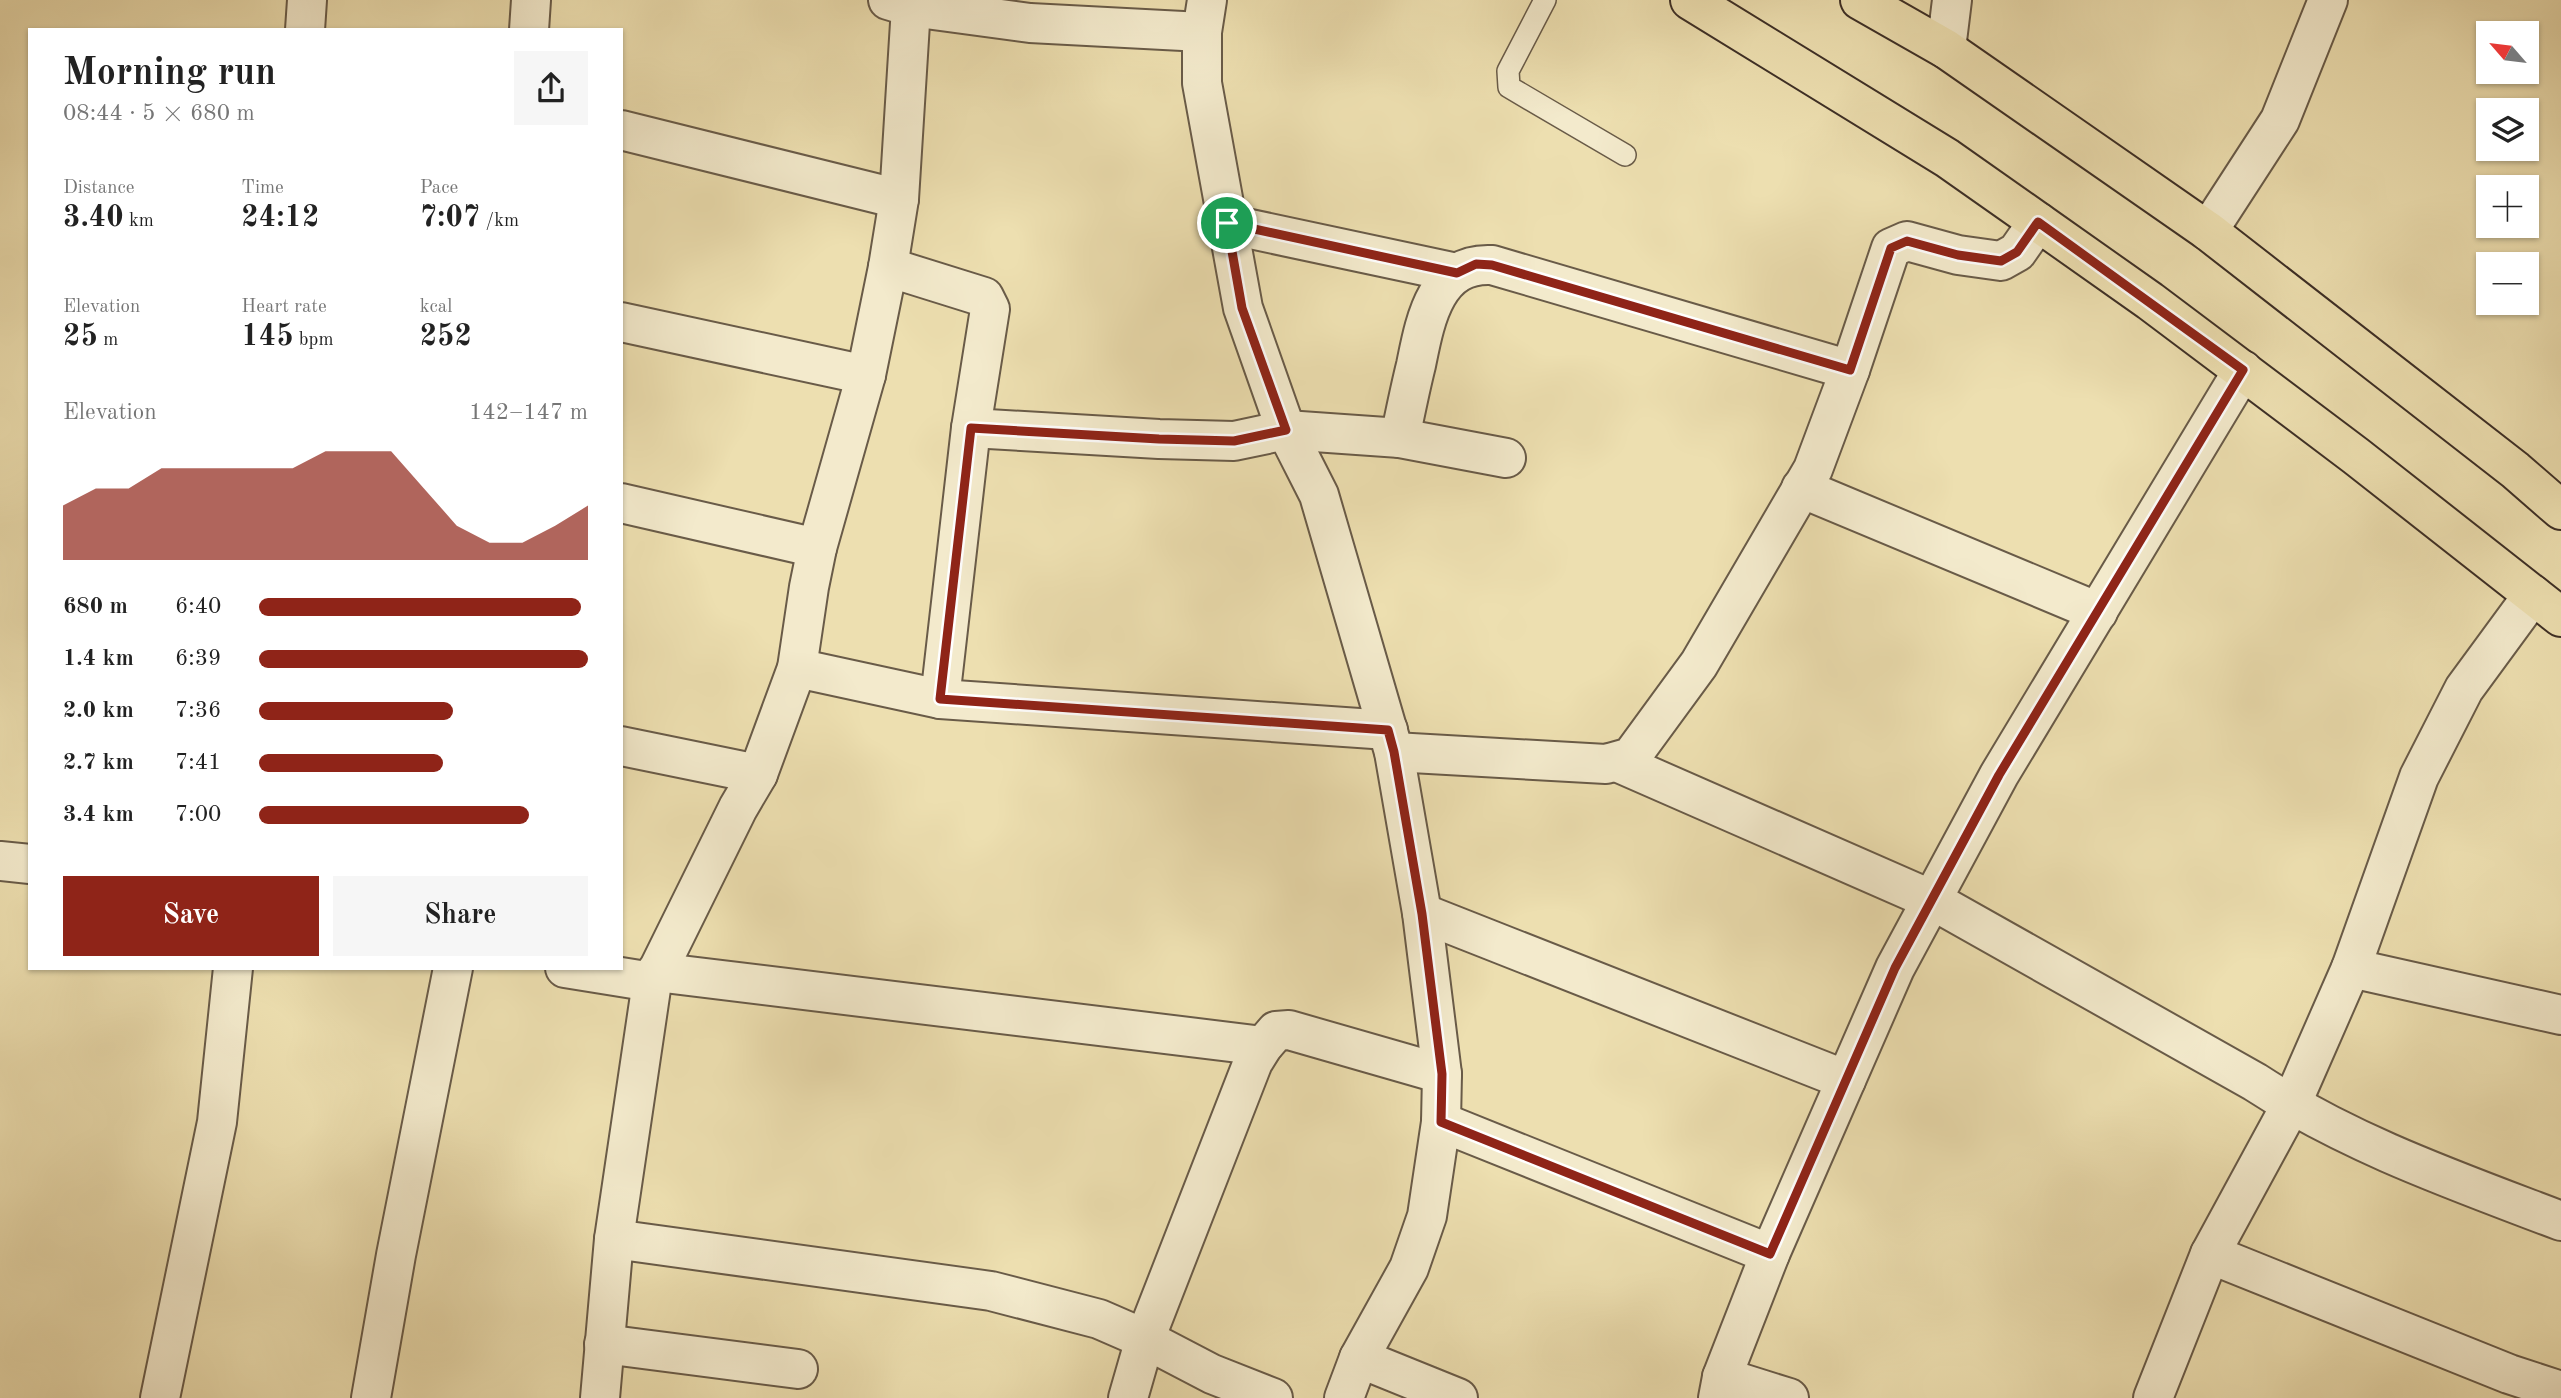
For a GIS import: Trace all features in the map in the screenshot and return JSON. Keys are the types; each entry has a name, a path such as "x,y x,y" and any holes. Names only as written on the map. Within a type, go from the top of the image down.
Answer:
{"main road":[{"path":"1690,0 1947,158 2038,222 2243,370 2547,606"},
{"path":"1860,0 1946,49 2208,231 2515,470 2561,510"}],"street":[{"path":"305,28 307,0"},
{"path":"529,28 531,0"},
{"path":"1946,49 1952,0"},
{"path":"2208,231 2280,120 2328,0"},
{"path":"600,1398 614,1239 654,977 738,808 758,774 797,668 817,548 866,375 899,199 900,3 1030,23 1205,16 1202,83 1242,308 1286,430 1319,495 1391,741 1422,914 1442,1074 1441,1122 1427,1216 1409,1268 1359,1358 1344,1398"},
{"path":"623,130 899,199"},
{"path":"797,668 940,699 1606,764 1631,757 1699,664 1813,469 1891,248 1907,241 1958,255 2001,261 2017,252 2038,222"},
{"path":"1227,223 1457,273"},
{"path":"1400,438 1426,315 1443,286 1457,273 1476,264 1492,265 1850,370"},
{"path":"888,267 984,297 990,309 971,428 940,699"},
{"path":"623,322 866,375"},
{"path":"1789,1398 1720,1387 1770,1254 1895,968 1999,775 2243,370"},
{"path":"971,428 1234,441 1286,430 1400,438 1506,458"},
{"path":"1801,488 2098,612"},
{"path":"623,502 817,548"},
{"path":"2153,1398 2210,1255 2291,1105 2351,968 2419,777 2464,689 2547,606"},
{"path":"623,746 758,774"},
{"path":"1617,762 1932,900 2255,1082 2291,1105 2393,1156 2561,1221"},
{"path":"0,861 28,864"},
{"path":"1422,914 1846,1080"},
{"path":"2351,968 2561,1015"},
{"path":"160,1398 217,1122 233,970"},
{"path":"372,1398 396,1255 453,970"},
{"path":"585,970 1263,1046"},
{"path":"1128,1398 1145,1339 1248,1075 1263,1046 1276,1031 1289,1030 1442,1074"},
{"path":"1441,1122 1770,1254"},
{"path":"614,1239 991,1291 1099,1319 1145,1339 1212,1374 1273,1398"},
{"path":"2210,1255 2509,1374 2561,1391"},
{"path":"604,1344 798,1370"},
{"path":"1359,1358 1458,1398"}],"lane":[{"path":"1545,0 1508,71 1510,88 1625,155"}],"route":[{"path":"2038,222 2243,370 1999,775 1895,968 1770,1254 1441,1122 1442,1074 1422,914 1388,730 940,699 971,428 1234,441 1286,430 1242,308 1227,223 1457,273 1476,264 1492,265 1850,370 1891,248 1907,241 1958,255 2001,261 2017,252 2038,222"}]}
